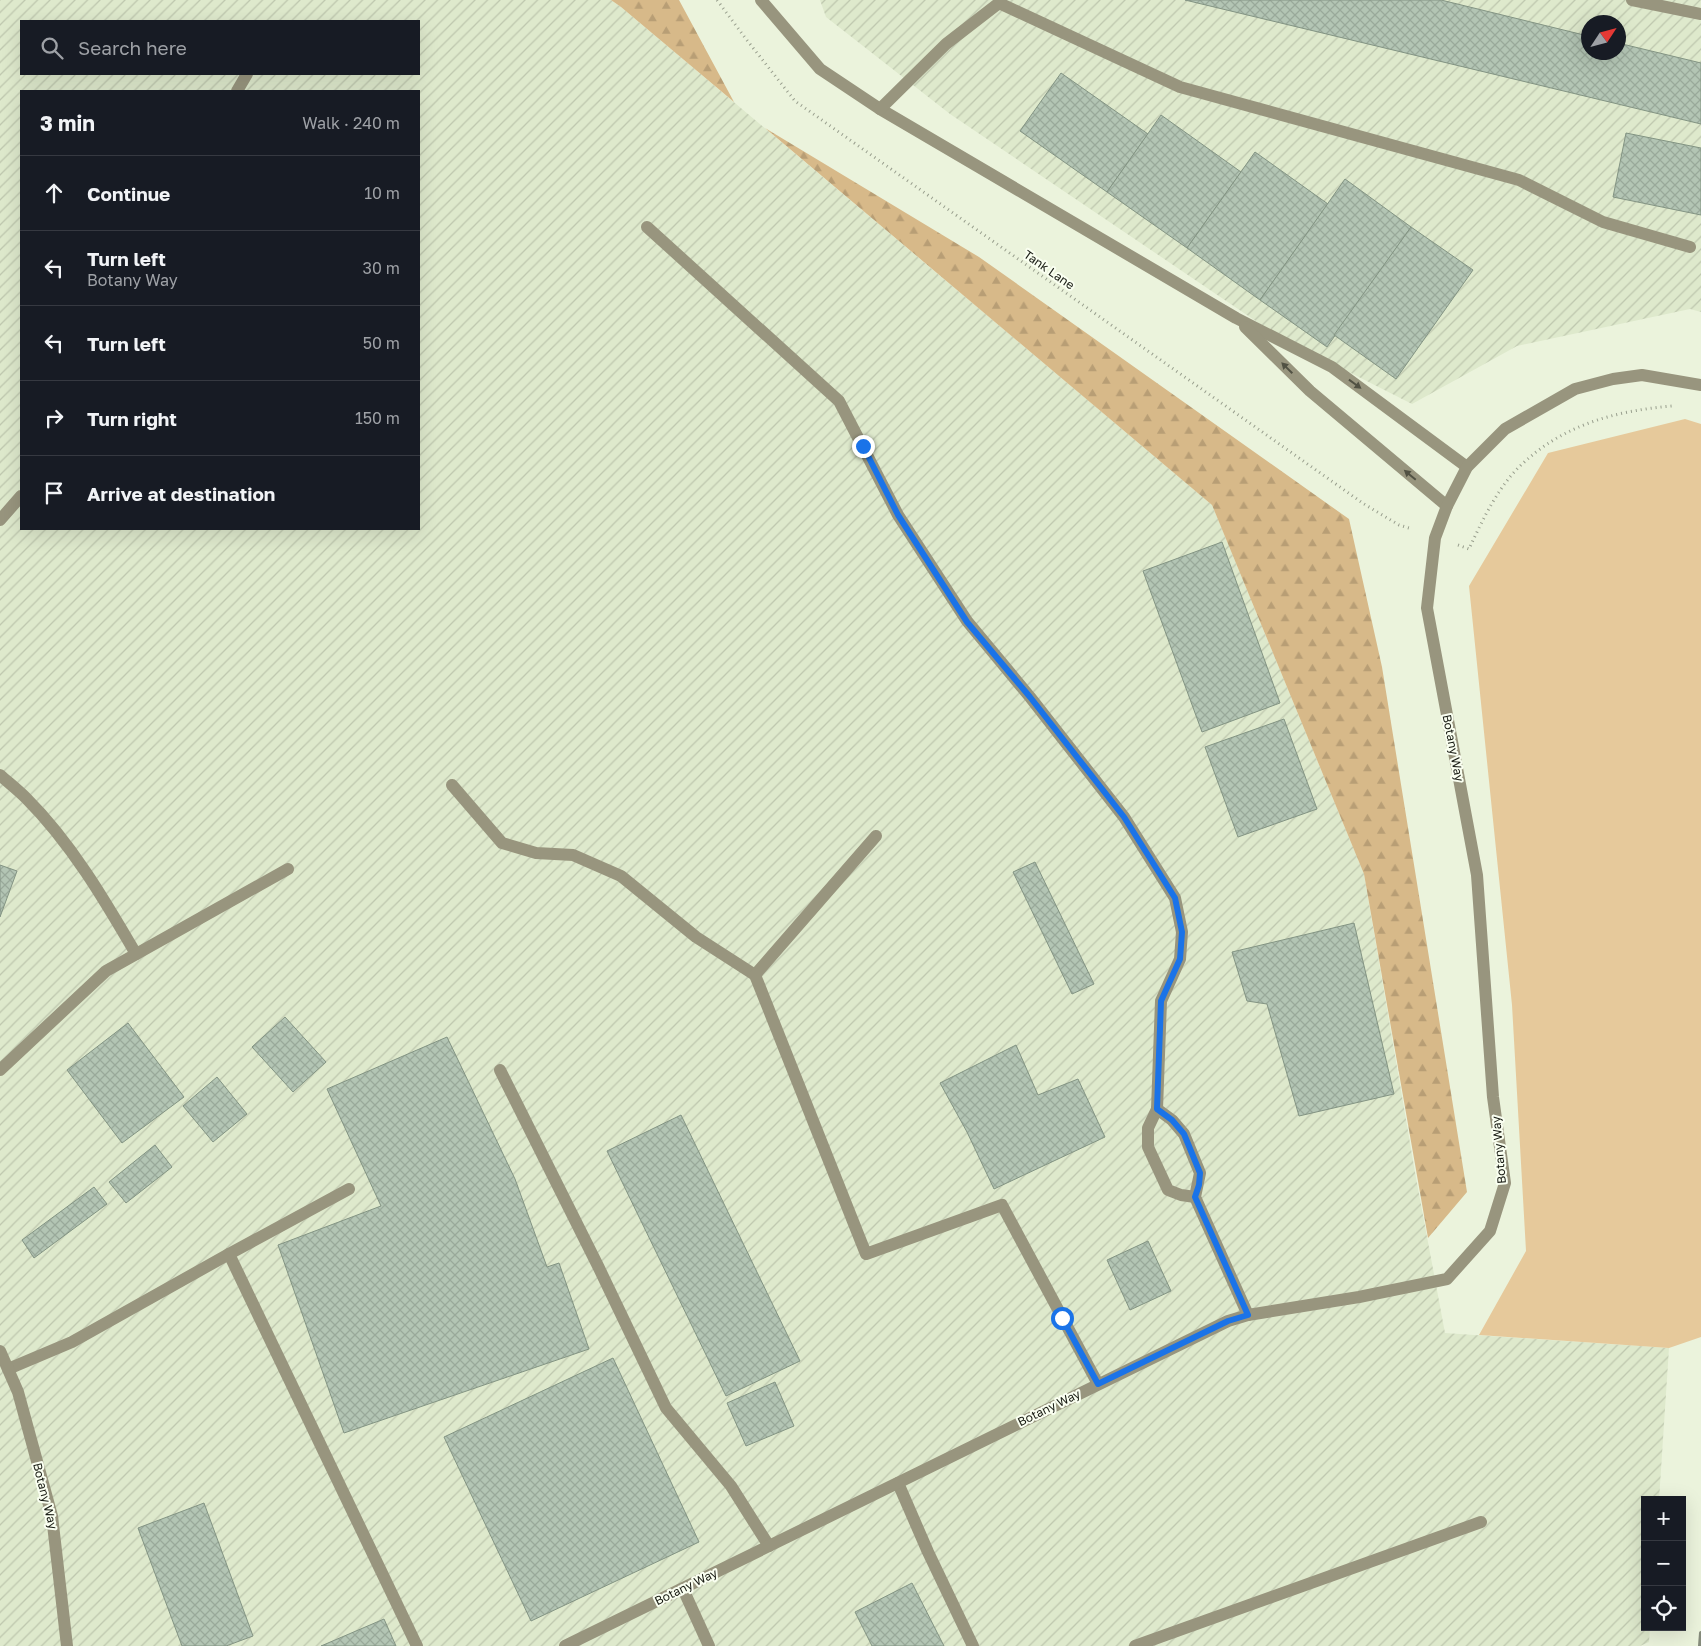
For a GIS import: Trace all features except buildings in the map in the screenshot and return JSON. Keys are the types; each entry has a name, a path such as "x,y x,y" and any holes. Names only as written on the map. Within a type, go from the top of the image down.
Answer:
{"street":[{"path":"761,0 820,69 880,109 1236,318 1332,367 1467,467"},
{"path":"1632,0 1701,14"},
{"path":"880,109 946,44 997,2 1180,87 1518,180 1603,222 1690,247"},
{"path":"238,90 246,75"},
{"path":"646,227 839,401 898,515 967,622 1030,697 1124,817 1175,898 1182,941 1180,959 1161,1001 1157,1109 1148,1128 1148,1147 1168,1190 1181,1195 1195,1197"},
{"path":"1236,318 1310,391 1447,506"},
{"name":"Botany Way","path":"565,1646 1228,1321 1248,1315 1359,1297 1447,1279 1490,1232 1505,1183 1494,1097 1477,875 1427,608 1436,538 1447,506 1467,467 1505,429 1575,389 1613,379 1642,375 1701,385"},
{"path":"0,520 20,497"},
{"path":"0,775 26,798 62,839 99,890 136,954"},
{"path":"452,785 502,843 536,853 573,855 621,876 696,937 754,975 866,1254 1002,1205 1098,1384"},
{"path":"754,975 876,836"},
{"path":"0,1070 106,971 288,870"},
{"path":"500,1070 598,1266 666,1408 731,1486 769,1546"},
{"path":"1157,1109 1172,1120 1184,1134 1200,1173 1195,1197 1248,1315"},
{"path":"8,1369 72,1342 349,1189"},
{"path":"229,1254 416,1646"},
{"name":"Botany Way","path":"0,1351 18,1392 52,1516 67,1646"},
{"path":"898,1482 928,1552 973,1646"},
{"path":"1135,1646 1481,1522"},
{"path":"683,1589 709,1646"}],"path":[{"name":"Tank Lane","path":"717,0 795,101 1364,504 1399,525"},
{"path":"1469,549 1502,488 1519,468 1549,442 1582,424 1612,416 1671,406 1681,407"}],"shaded area":[{"path":"0,0 611,0 1212,505 1364,874 1416,1178 1445,1333 1669,1348 1659,1496 1641,1496 1641,1631 1650,1631 1649,1642 1640,1646 0,1646"},
{"path":"820,0 1701,0 1701,312 1690,309 1517,346 1412,404 1278,336 950,114 826,17"},
{"path":"1685,419 1701,424 1701,1337 1669,1348 1479,1335 1526,1251 1512,1005 1469,586 1548,453"}],"green space":[{"path":"611,0 679,0 734,102 621,7"},
{"path":"765,128 979,257 1349,519 1382,667 1467,1192 1428,1238 1364,874 1212,505"}],"railway":[{"path":"1700,1646 1701,1633"}],"route":[{"path":"863,446 898,515 967,622 1030,697 1124,817 1175,898 1182,932 1180,959 1161,1001 1157,1109 1172,1120 1184,1134 1200,1173 1195,1197 1248,1315 1228,1321 1098,1384 1062,1318"}]}
